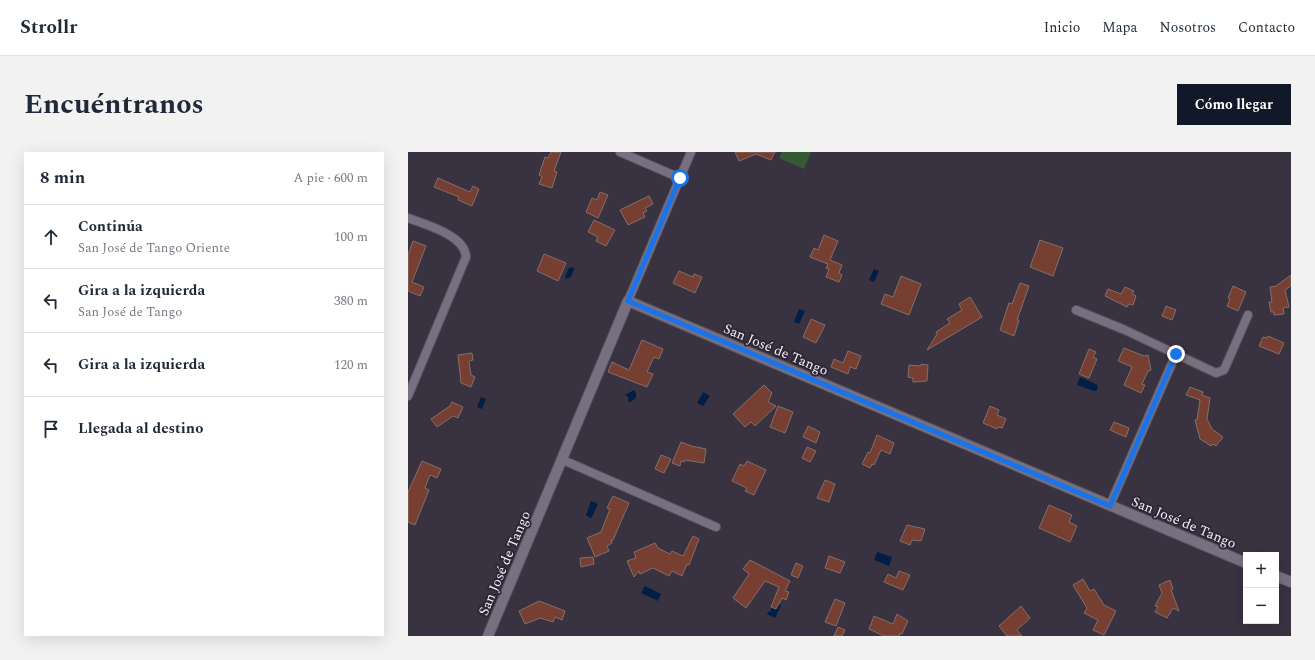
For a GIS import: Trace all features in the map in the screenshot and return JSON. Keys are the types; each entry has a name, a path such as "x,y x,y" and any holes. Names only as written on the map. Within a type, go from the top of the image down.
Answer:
{"street":[{"path":"620,152 680,178"},
{"path":"628,301 691,152"},
{"path":"408,218 459,240 465,249 466,257 408,396"},
{"name":"San José de Tango","path":"488,636 563,460 628,301 1243,562"},
{"path":"1076,310 1216,373 1222,372 1248,316"},
{"path":"1110,506 1176,354"},
{"path":"563,460 716,528"},
{"path":"1279,577 1291,582"}],"green space":[{"path":"782,152 811,152 804,169 779,158"}],"water":[{"path":"573,267 574,269 571,277 566,279 565,276 569,268"},
{"path":"874,269 879,271 874,282 869,280"},
{"path":"799,309 805,311 799,324 794,322"},
{"path":"1080,377 1096,384 1098,387 1097,390 1094,391 1077,385"},
{"path":"634,390 636,393 636,398 629,403 628,397 625,395"},
{"path":"703,392 710,396 703,406 697,403"},
{"path":"481,397 486,399 482,409 477,407"},
{"path":"591,501 598,504 592,517 590,518 586,515"},
{"path":"877,552 892,557 889,566 874,560"},
{"path":"645,586 661,594 658,601 641,593"},
{"path":"774,602 781,605 775,618 767,614 770,612"}],"building":[{"path":"551,152 561,152 554,171 557,172 552,188 539,184 542,177 539,175 545,157 548,158"},
{"path":"735,152 775,152 771,160 756,154 739,161"},
{"path":"438,178 470,192 473,186 479,189 472,206 458,200 459,197 434,187"},
{"path":"600,192 608,195 598,218 586,212 592,198 597,200"},
{"path":"649,196 653,204 645,208 647,211 643,213 645,217 628,225 620,210"},
{"path":"594,220 615,230 606,246 596,241 598,237 588,232"},
{"path":"824,235 838,241 830,260 842,265 839,273 842,275 839,282 826,277 829,269 826,268 828,264 810,257 814,248 818,250"},
{"path":"1040,240 1063,248 1053,276 1030,267"},
{"path":"413,241 426,246 412,282 424,287 420,296 408,291 408,255"},
{"path":"544,254 566,263 558,281 537,271"},
{"path":"679,271 693,277 694,274 702,277 695,293 673,283"},
{"path":"1291,275 1291,286 1285,290 1289,307 1283,308 1284,314 1274,315 1274,312 1271,312 1269,302 1272,302 1270,287 1276,286"},
{"path":"901,276 921,284 909,315 881,304 885,294 893,297"},
{"path":"1020,283 1029,286 1017,320 1019,320 1014,336 1000,330 1009,303 1012,304"},
{"path":"1233,286 1246,292 1238,311 1227,306 1230,299 1228,298"},
{"path":"1125,287 1134,291 1132,294 1136,296 1133,305 1129,304 1127,307 1105,296 1108,289 1121,294"},
{"path":"970,297 982,317 927,350 937,334 936,332 950,323 947,319 962,310 959,304"},
{"path":"1166,306 1176,310 1172,320 1162,316"},
{"path":"811,319 825,325 816,343 803,337"},
{"path":"1268,336 1284,343 1279,354 1259,346 1263,337 1267,338"},
{"path":"642,340 663,349 659,359 654,357 647,372 653,374 647,387 608,372 612,362 629,370"},
{"path":"1124,348 1144,356 1148,355 1151,370 1148,371 1142,384 1145,385 1141,393 1124,385 1132,367 1118,361"},
{"path":"1089,349 1096,352 1093,357 1097,359 1089,378 1079,374"},
{"path":"848,351 861,356 856,369 850,367 848,374 831,367 834,359 843,363"},
{"path":"472,353 473,360 469,361 471,375 475,377 471,387 461,383 458,355"},
{"path":"921,364 928,365 927,381 913,382 913,378 908,377 909,365 921,366"},
{"path":"764,385 772,393 768,402 776,406 755,426 751,422 745,427 733,414"},
{"path":"1190,387 1203,392 1202,395 1210,398 1207,419 1212,429 1223,437 1216,446 1213,444 1211,446 1200,439 1195,420 1197,420 1200,400 1186,395"},
{"path":"452,402 463,407 458,418 453,416 437,427 431,419 450,406"},
{"path":"778,406 793,412 785,433 770,427"},
{"path":"990,406 999,410 997,415 1006,419 1002,428 998,427 997,429 983,423"},
{"path":"1114,422 1129,428 1126,437 1110,430"},
{"path":"808,426 820,432 816,443 803,437"},
{"path":"877,435 894,443 890,454 881,450 874,465 872,464 870,468 862,464 868,452 870,453"},
{"path":"681,442 706,449 704,463 685,460 684,462 681,461 680,466 672,463"},
{"path":"807,447 816,451 810,462 802,458"},
{"path":"661,455 671,459 664,473 655,469"},
{"path":"422,461 441,469 437,478 430,475 425,488 429,490 415,525 408,522 408,492"},
{"path":"747,461 766,470 754,495 745,491 747,488 732,481 740,464 744,466"},
{"path":"825,480 835,484 829,502 817,498"},
{"path":"613,496 629,503 613,540 611,540 612,543 607,546 609,551 595,557 587,538 601,532 610,509 607,508"},
{"path":"1049,505 1072,515 1069,522 1077,526 1070,542 1039,528"},
{"path":"907,525 925,529 921,541 912,540 910,545 900,541"},
{"path":"693,536 699,539 689,565 687,564 682,576 672,571 669,576 653,568 640,574 639,571 634,577 627,561 636,558 634,552 655,543 658,548 670,554 672,551 683,556"},
{"path":"829,556 845,562 840,573 825,568"},
{"path":"593,557 594,564 581,567 580,558"},
{"path":"750,560 790,581 785,591 789,592 786,600 782,598 776,609 771,607 779,587 765,581 746,608 733,598 749,574 743,569"},
{"path":"796,563 803,566 798,578 791,575"},
{"path":"899,571 910,575 903,590 884,582 888,574 896,578"},
{"path":"1083,579 1090,591 1094,589 1104,605 1116,611 1104,635 1093,630 1098,620 1084,613 1087,608 1073,585"},
{"path":"1170,580 1173,589 1171,590 1179,611 1173,608 1167,618 1155,612 1158,607 1155,606 1162,593 1159,585"},
{"path":"835,599 845,603 836,626 825,622"},
{"path":"539,601 565,611 562,620 555,617 553,622 540,618 525,624 519,611"},
{"path":"1021,606 1030,618 1017,630 1022,636 1007,636 999,626"},
{"path":"897,614 908,621 902,634 900,633 899,636 884,636 869,629 874,616 893,624"},
{"path":"838,627 845,630 842,636 834,636"}],"route":[{"path":"680,178 628,301 1110,506 1176,354"}]}
